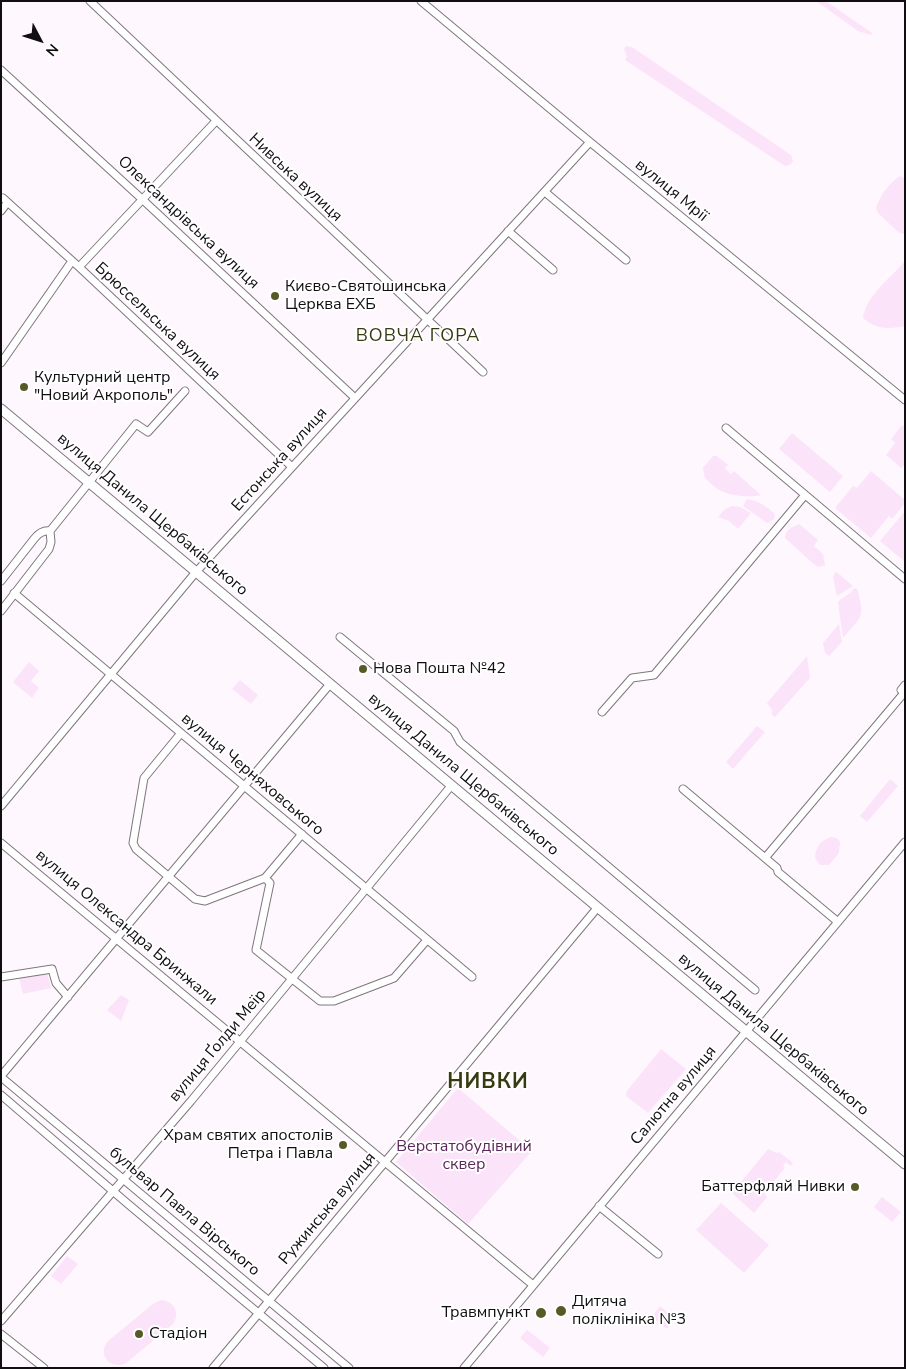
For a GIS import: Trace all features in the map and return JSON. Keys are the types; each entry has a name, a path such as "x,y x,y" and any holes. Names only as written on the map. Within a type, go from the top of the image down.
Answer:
{"main road":[{"name":"вулиця Данила Щербаківського","path":"1,409 905,1164"}],"street":[{"name":"Нивська вулиця","path":"90,1 482,372"},
{"name":"вулиця Мрії","path":"421,1 905,400"},
{"name":"Олександрівська вулиця","path":"1,70 355,398"},
{"path":"79,267 216,122"},
{"name":"Естонська вулиця","path":"1,806 196,572 590,142"},
{"path":"545,192 626,260"},
{"name":"Брюссельська вулиця","path":"1,211 5,200 292,467"},
{"path":"508,232 553,270"},
{"path":"1,363 72,261"},
{"path":"1,581 34,539 39,534 50,531 136,424 148,432 185,391"},
{"path":"726,428 905,579"},
{"path":"602,712 632,678 654,675 805,495"},
{"path":"1,611 49,549 51,542 50,531"},
{"name":"вулиця Черняховського","path":"14,593 472,976"},
{"path":"340,637 454,731 460,742 756,990"},
{"path":"1,1076 330,684"},
{"path":"765,858 904,691"},
{"path":"181,733 144,778 133,843 136,849 196,898 205,901 265,878 302,834"},
{"name":"вулиця Ґолди Меїр","path":"1,1321 114,1191 452,786"},
{"path":"683,789 838,922"},
{"name":"Салютна вулиця","path":"464,1368 905,842"},
{"name":"вулиця Олександра Бринжали","path":"1,843 533,1285"},
{"path":"265,878 270,883 256,950 320,1001 334,1001 394,978 427,940"},
{"name":"Ружинська вулиця","path":"213,1368 598,907"},
{"path":"1,977 52,969 56,983 68,997"},
{"name":"бульвар Павла Вірського","path":"1,1076 350,1368"},
{"name":"бульвар Павла Вірського","path":"1,1095 324,1368"},
{"path":"599,1206 658,1254"},
{"path":"1,1334 44,1368"}],"green space":[{"path":"816,1 826,1 872,33 871,35 858,31"},
{"path":"626,46 632,47 791,155 793,161 790,165 785,166 625,60 627,57 624,49"},
{"path":"900,176 905,178 904,234 899,233 878,213 876,208 885,190"},
{"path":"905,261 905,326 888,328 873,325 863,318 865,309 874,294"},
{"path":"902,425 905,428 905,464 901,468 886,455 895,443 891,439"},
{"path":"792,433 843,476 830,492 779,449"},
{"path":"713,456 717,456 728,465 725,468 731,474 734,471 761,495 735,495 725,493 715,487 705,478 703,468"},
{"path":"871,471 905,500 905,503 892,519 889,516 871,538 835,508 853,486 857,488"},
{"path":"747,499 769,509 775,514 774,519 767,523 743,506"},
{"path":"732,506 740,507 751,513 738,529 729,521 718,517 725,509"},
{"path":"905,511 905,562 880,541"},
{"path":"799,524 818,540 814,546 823,554 825,565 816,566 785,538 785,535 791,528"},
{"path":"835,572 853,586 837,596 833,577"},
{"path":"854,588 857,588 860,598 860,616 843,638 838,602 851,593"},
{"path":"839,624 842,642 829,656 825,653 823,643"},
{"path":"807,656 810,678 775,717 772,715 772,710 767,703"},
{"path":"29,662 39,671 31,681 39,688 32,698 13,682"},
{"path":"240,680 258,695 251,704 232,689"},
{"path":"757,726 765,732 733,769 726,762"},
{"path":"890,779 898,786 867,822 860,816"},
{"path":"832,837 837,838 840,842 839,853 829,865 820,865 815,858 817,847"},
{"path":"47,972 51,988 23,994 19,978"},
{"path":"121,995 129,1000 121,1021 107,1010"},
{"path":"661,1049 686,1069 648,1113 626,1096 627,1091"},
{"name":"Верстатобудівний сквер","path":"458,1088 532,1151 468,1224 396,1162"},
{"path":"768,1149 779,1152 793,1163 791,1166 786,1162 783,1166 785,1168 764,1193 767,1197 754,1213 732,1193"},
{"path":"882,1197 901,1212 892,1222 874,1207"},
{"path":"721,1203 769,1245 744,1273 696,1230"},
{"path":"67,1256 78,1264 61,1284 51,1276"},
{"name":"Стадіон","path":"161,1300 173,1305 175,1308 176,1316 173,1324 125,1364 114,1364 106,1359 104,1351 108,1341 153,1304"},
{"path":"660,1306 675,1319 667,1329 652,1317"},
{"path":"527,1330 550,1348 543,1357 520,1338"}],"place":[{"name":"Києво-Святошинська Церква ЕХБ","path":"275,296"},
{"name":"Культурний центр \"Новий Акрополь\"","path":"24,387"},
{"name":"Нова Пошта №42","path":"363,669"},
{"name":"Храм святих апостолів Петра і Павла","path":"343,1145"},
{"name":"Баттерфляй Нивки","path":"855,1187"},
{"name":"Дитяча поліклініка №3","path":"561,1311"},
{"name":"Травмпункт","path":"541,1313"},
{"name":"Стадіон","path":"139,1334"}],"district":[{"name":"ВОВЧА ГОРА","path":"418,337"},
{"name":"НИВКИ","path":"488,1083"}]}
